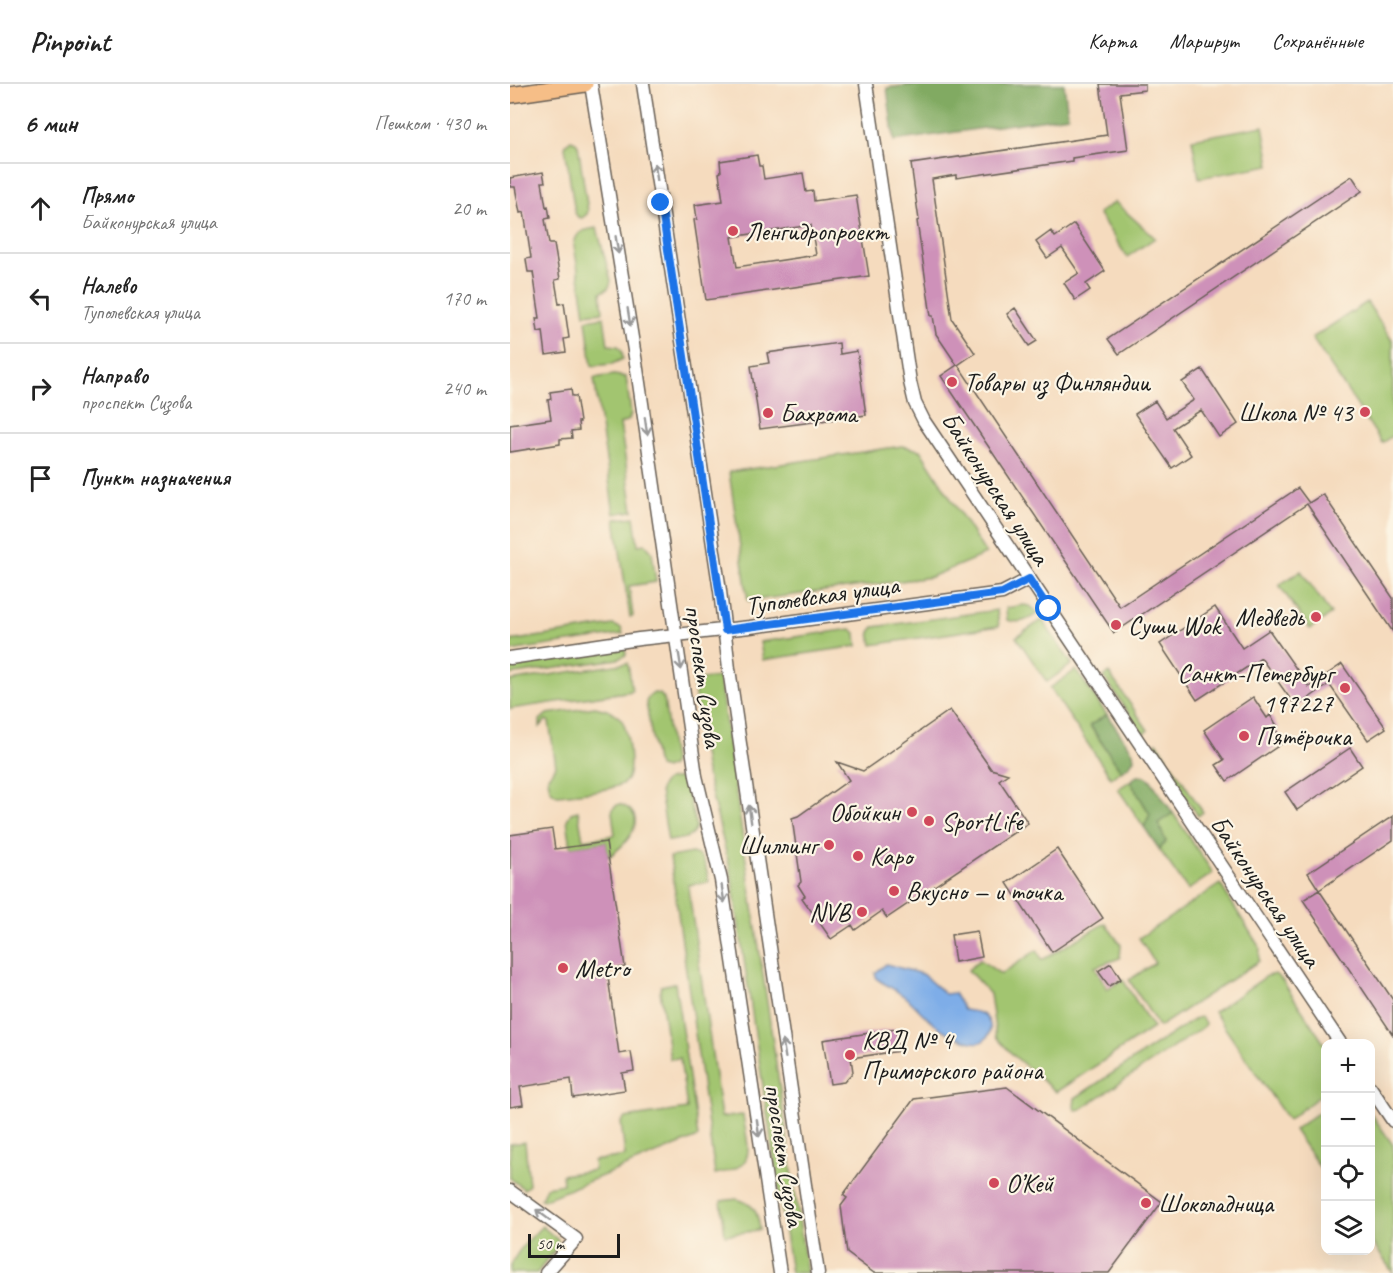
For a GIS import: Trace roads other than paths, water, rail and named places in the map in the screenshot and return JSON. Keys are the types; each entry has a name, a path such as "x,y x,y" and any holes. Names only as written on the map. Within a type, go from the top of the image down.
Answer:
{"main road":[{"path":"510,95 585,84"}],"street":[{"name":"проспект Сизова","path":"591,84 637,369 696,776 721,880 780,1273"},
{"name":"проспект Сизова","path":"643,84 818,1273"},
{"name":"Байконурская улица","path":"866,84 915,403 931,434 1338,1039"},
{"name":"Туполевская улица","path":"510,658 1002,593 1029,579"},
{"path":"1375,1093 1393,1121"},
{"path":"510,1191 576,1239 546,1273"}],"water":[{"path":"886,964 922,974 945,994 954,993 964,1010 980,1013 986,1017 990,1024 989,1035 983,1041 972,1042 950,1034 933,1023 909,1000 877,979 875,973"}],"place":[{"name":"Ленгидропроект","path":"733,231"},
{"name":"Товары из Финляндии","path":"952,382"},
{"name":"Школа № 43","path":"1365,412"},
{"name":"Бахрома","path":"768,413"},
{"name":"Медведь","path":"1316,617"},
{"name":"Суши Wok","path":"1116,625"},
{"name":"Санкт-Петербург 197227","path":"1345,688"},
{"name":"Пятёрочка","path":"1244,736"},
{"name":"Обойкин","path":"912,812"},
{"name":"SportLife","path":"929,821"},
{"name":"Шиллинг","path":"829,845"},
{"name":"Каро","path":"858,856"},
{"name":"Вкусно — и точка","path":"894,891"},
{"name":"NVB","path":"862,912"},
{"name":"Metro","path":"563,968"},
{"name":"КВД № 4 Приморского района","path":"850,1055"},
{"name":"О’Кей","path":"994,1183"},
{"name":"Шоколадница","path":"1146,1203"}]}
